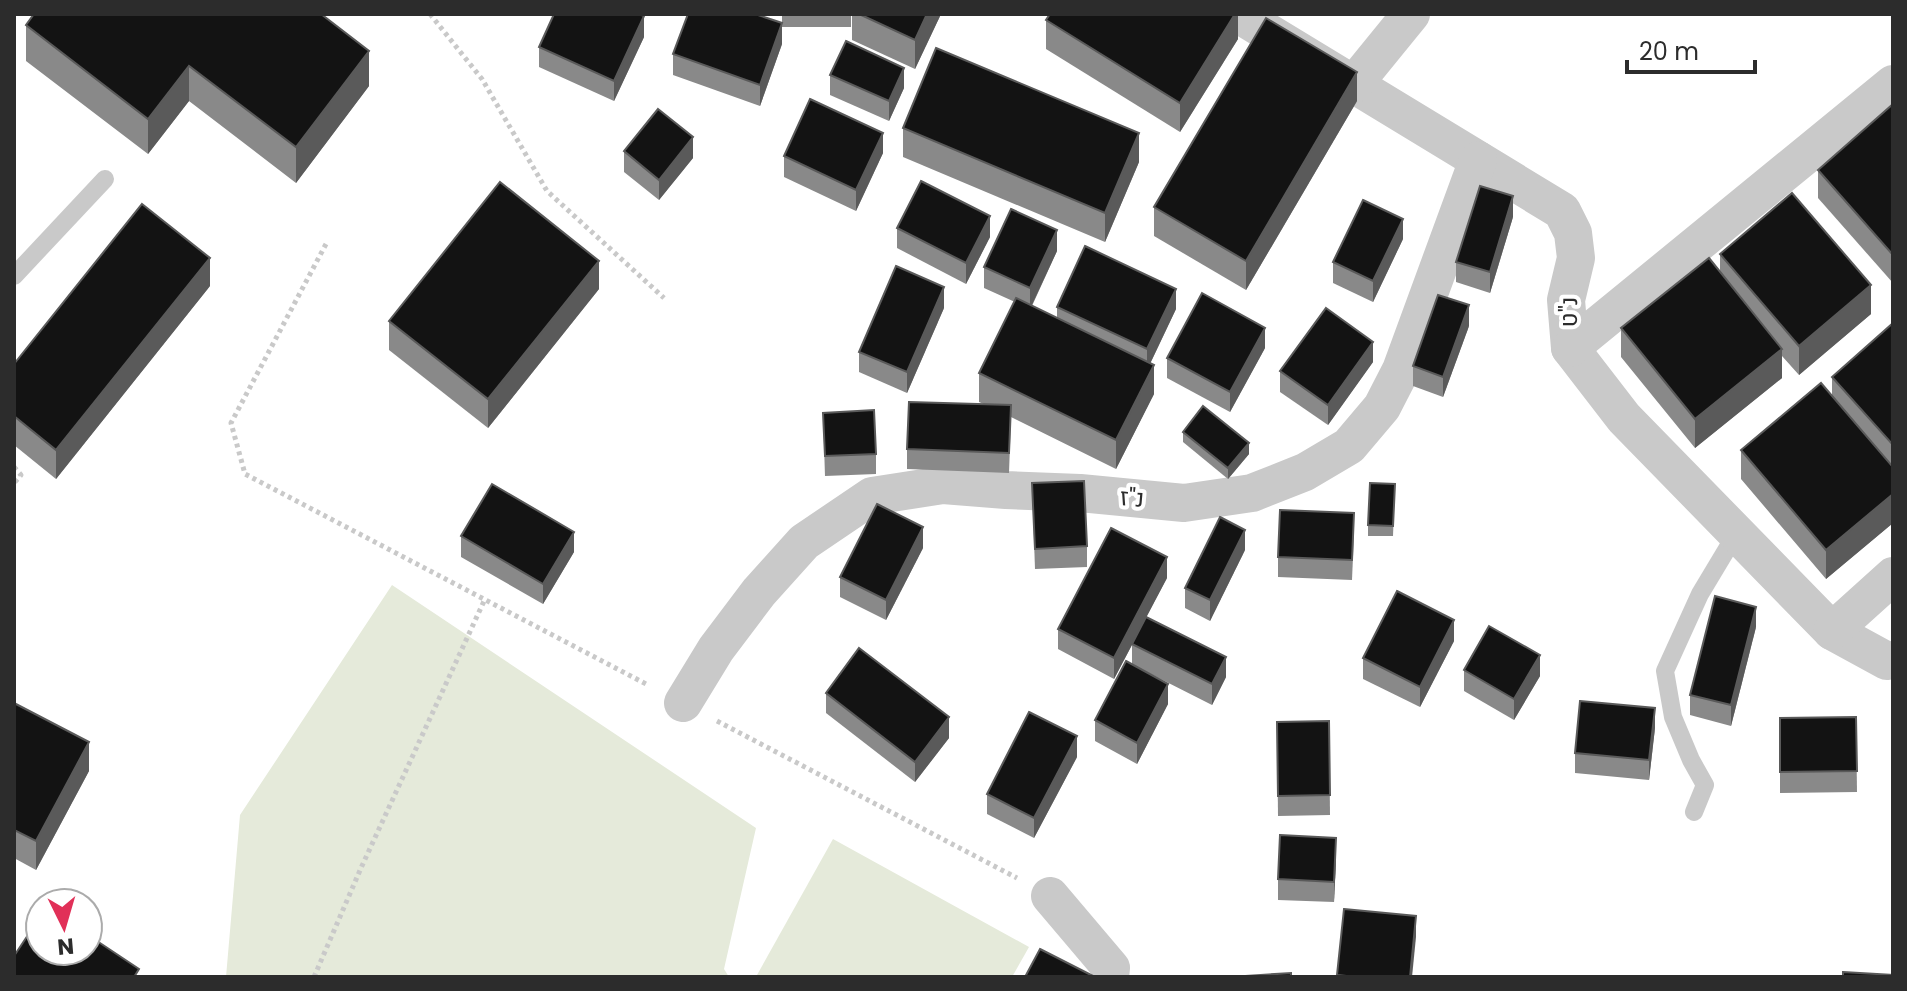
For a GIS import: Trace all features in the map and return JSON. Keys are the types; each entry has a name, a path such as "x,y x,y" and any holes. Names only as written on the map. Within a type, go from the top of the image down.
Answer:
{"street":[{"name":"נ\"ט","path":"1238,14 1562,211 1573,233 1576,258 1566,300 1570,348 1624,418 1832,631 1890,660"},
{"path":"1354,84 1411,14"},
{"path":"1570,348 1893,84"},
{"name":"נ\"ז","path":"683,703 724,638 759,592 804,542 872,496 943,485 1184,503 1252,493 1305,472 1349,446 1382,407 1401,370 1478,160"},
{"path":"1832,631 1893,576"},
{"path":"1050,896 1111,968 1110,977"}],"lane":[{"path":"14,276 105,179"},
{"path":"1694,812 1705,785 1673,717 1665,671 1700,594 1736,534"}],"path":[{"path":"430,14 482,79 547,191 664,298"},
{"path":"326,244 231,423 245,474 1050,896"},
{"path":"14,467 21,475 14,483"},
{"path":"314,977 485,599"}],"green space":[{"path":"392,585 756,828 724,969 729,977 226,977 240,815"},
{"path":"833,839 1029,947 1012,977 757,975"}],"building":[{"path":"34,14 321,14 369,51 296,147 189,66 148,119 26,25"},
{"path":"554,14 644,16 614,81 539,47"},
{"path":"688,14 755,14 782,23 760,85 673,54"},
{"path":"859,14 927,14 915,40"},
{"path":"1050,14 1235,14 1180,103 1046,20"},
{"path":"1266,18 1357,72 1246,261 1154,207"},
{"path":"846,41 904,68 889,101 830,75"},
{"path":"936,48 1139,133 1105,213 903,128"},
{"path":"810,99 883,133 856,190 784,156"},
{"path":"1893,104 1893,255 1818,170"},
{"path":"658,109 693,137 659,180 624,151"},
{"path":"921,181 990,216 966,263 897,228"},
{"path":"500,182 599,261 488,399 389,321"},
{"path":"1480,186 1513,196 1490,272 1456,262"},
{"path":"1792,193 1871,285 1799,346 1720,254"},
{"path":"1363,200 1403,219 1373,281 1333,262"},
{"path":"142,204 210,258 56,450 14,416 14,364"},
{"path":"1011,209 1057,230 1030,288 984,267"},
{"path":"1085,246 1176,289 1147,349 1057,307"},
{"path":"1709,258 1782,349 1695,419 1621,328"},
{"path":"896,266 944,287 907,372 859,352"},
{"path":"1202,293 1265,328 1230,392 1167,358"},
{"path":"1438,295 1469,305 1443,377 1413,366"},
{"path":"1016,298 1154,365 1116,440 979,373"},
{"path":"1326,308 1373,342 1328,405 1280,371"},
{"path":"1893,323 1893,445 1832,377"},
{"path":"1821,383 1893,467 1893,494 1826,550 1741,450"},
{"path":"909,402 1011,405 1009,453 907,449"},
{"path":"1203,406 1249,443 1228,468 1183,432"},
{"path":"874,410 876,454 825,456 823,413"},
{"path":"1084,481 1087,546 1035,549 1032,483"},
{"path":"1370,483 1395,484 1393,526 1368,525"},
{"path":"492,484 574,532 543,584 461,536"},
{"path":"877,504 923,527 886,600 840,577"},
{"path":"1280,510 1354,513 1352,560 1278,557"},
{"path":"1220,517 1245,530 1210,600 1185,588"},
{"path":"1111,528 1167,557 1114,658 1058,629"},
{"path":"1397,591 1454,620 1420,687 1363,658"},
{"path":"1715,596 1756,607 1731,705 1690,695"},
{"path":"1146,617 1226,657 1212,684 1132,644"},
{"path":"1489,626 1540,655 1514,699 1464,670"},
{"path":"859,648 949,717 915,762 826,693"},
{"path":"1126,661 1168,684 1137,743 1095,720"},
{"path":"1580,701 1655,708 1649,760 1575,753"},
{"path":"14,703 89,742 36,841 14,830"},
{"path":"1029,712 1077,736 1034,818 987,794"},
{"path":"1856,717 1857,771 1780,772 1780,718"},
{"path":"1329,721 1330,795 1278,796 1277,722"},
{"path":"1280,835 1336,838 1334,882 1278,879"},
{"path":"1344,909 1416,916 1410,977 1337,975"},
{"path":"24,941 24,967 104,967 104,946 139,969 134,977 14,977 14,956"},
{"path":"1040,949 1095,977 1025,977"},
{"path":"1843,972 1893,975 1893,977 1843,977"},
{"path":"1291,973 1291,977 1230,977"}]}
